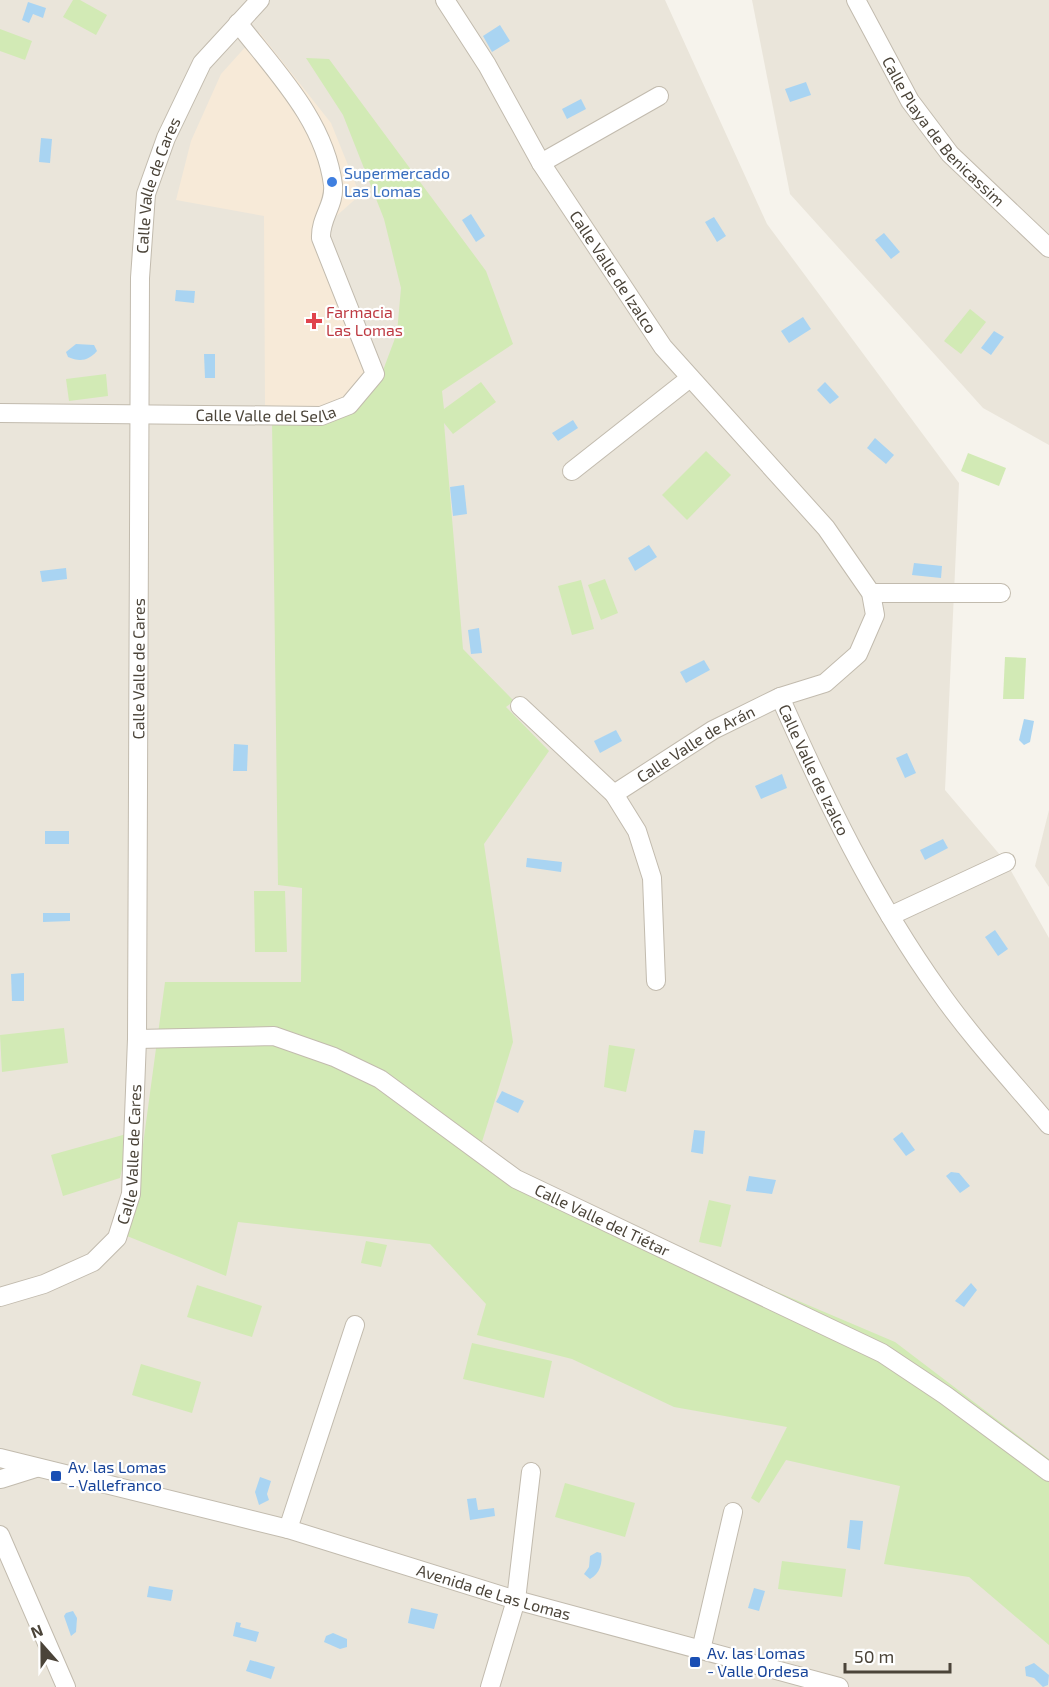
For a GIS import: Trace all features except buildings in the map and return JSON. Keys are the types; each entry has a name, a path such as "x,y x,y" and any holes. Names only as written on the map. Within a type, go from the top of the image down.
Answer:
{"street":[{"name":"Calle Valle de Cares","path":"0,1298 44,1284 93,1262 117,1238 131,1194 137,1039 140,278 146,194 166,138 202,63 260,0"},
{"name":"Calle Valle de Izalco","path":"445,0 487,65 541,163 663,347 727,415 826,528 871,593 875,615 858,654 825,683 780,697 860,865 890,916 940,992 1049,1125"},
{"name":"Calle Playa de Benicassim","path":"856,0 910,101 950,154 1049,248"},
{"name":"Calle Valle del Sella","path":"0,413 321,416 349,405 375,374 321,238 321,222 333,201 333,186 315,127 299,101 238,23"},
{"path":"541,163 659,96"},
{"path":"572,471 690,378"},
{"path":"871,593 1001,593"},
{"name":"Calle Valle de Arán","path":"614,794 713,730 780,697"},
{"path":"520,706 614,794 637,831 652,879 656,981"},
{"path":"890,916 1006,862"},
{"name":"Calle Valle del Tiétar","path":"137,1039 274,1036 334,1057 380,1080 516,1179 882,1353 945,1395 1049,1472"},
{"path":"288,1529 355,1325"},
{"name":"Avenida de Las Lomas","path":"0,1458 288,1529 516,1600 839,1687"},
{"path":"0,1475 36,1468"},
{"path":"490,1687 516,1600 531,1472"},
{"path":"701,1650 733,1512"},
{"path":"0,1535 66,1687"}],"shaded area":[{"path":"0,0 665,0 767,224 959,483 945,790 1006,862 1049,938 1049,1687 0,1687"},
{"path":"752,0 1049,0 1049,445 983,408 790,194"},
{"path":"259,32 331,123 360,195 325,226 369,375 343,401 307,410 265,405 264,216 176,200 191,141 221,74"},
{"path":"1049,810 1049,887 1035,866"}],"green space":[{"path":"73,0 80,0 107,15 96,35 63,17"},
{"path":"0,29 32,41 25,60 0,51"},
{"path":"306,58 329,59 486,271 513,344 442,391 444,409 481,382 496,402 453,434 444,423 463,649 514,701 506,707 549,751 484,844 513,1042 481,1145 529,1177 610,1221 895,1342 1049,1459 1049,1645 969,1577 884,1564 900,1486 786,1460 759,1503 751,1498 787,1427 674,1407 572,1359 477,1335 486,1304 430,1244 238,1222 226,1276 122,1234 137,1189 165,982 301,982 302,888 278,885 272,420 317,422 379,381 397,333 401,288 384,219 343,115"},
{"path":"970,309 986,322 961,354 944,341"},
{"path":"106,374 108,396 69,401 66,379"},
{"path":"706,451 731,475 687,520 662,495"},
{"path":"968,453 1006,468 999,486 961,471"},
{"path":"605,579 618,613 601,620 588,585"},
{"path":"581,580 594,629 572,635 558,586"},
{"path":"1005,657 1026,658 1024,699 1003,699"},
{"path":"254,891 285,891 287,952 255,952"},
{"path":"64,1028 68,1063 2,1072 0,1035"},
{"path":"609,1045 635,1049 626,1092 604,1087"},
{"path":"130,1133 120,1178 63,1196 51,1155"},
{"path":"709,1200 731,1205 721,1247 699,1242"},
{"path":"366,1241 387,1245 381,1267 361,1263"},
{"path":"197,1285 262,1306 252,1337 187,1317"},
{"path":"472,1343 552,1361 544,1398 463,1379"},
{"path":"141,1364 201,1382 192,1413 132,1395"},
{"path":"565,1483 635,1503 625,1537 555,1517"},
{"path":"782,1561 846,1569 842,1597 778,1589"}],"water":[{"path":"28,2 46,8 43,18 33,14 29,23 22,20"},
{"path":"500,25 510,41 492,52 483,36"},
{"path":"806,82 811,95 790,102 785,89"},
{"path":"581,99 586,109 567,119 562,109"},
{"path":"41,138 52,139 50,163 39,162"},
{"path":"471,214 485,236 476,242 462,220"},
{"path":"714,217 726,236 717,242 705,222"},
{"path":"884,233 900,252 891,259 875,240"},
{"path":"176,290 195,291 194,303 175,301"},
{"path":"803,317 811,329 789,343 781,331"},
{"path":"994,331 1004,337 991,355 981,348"},
{"path":"76,344 94,345 97,351 84,360 68,357 66,352"},
{"path":"204,354 215,354 215,378 205,378"},
{"path":"825,382 839,397 830,404 817,390"},
{"path":"573,420 578,428 558,441 552,433"},
{"path":"875,438 894,455 886,464 867,448"},
{"path":"464,485 467,514 453,516 450,487"},
{"path":"649,545 657,557 635,571 628,558"},
{"path":"914,563 942,566 941,578 912,575"},
{"path":"66,568 67,579 42,582 40,571"},
{"path":"479,628 482,653 471,654 468,630"},
{"path":"704,660 710,670 686,683 680,672"},
{"path":"1024,719 1034,721 1030,742 1024,745 1019,740"},
{"path":"616,730 622,741 600,753 594,741"},
{"path":"234,744 248,745 247,771 233,771"},
{"path":"907,753 916,773 905,778 896,758"},
{"path":"782,774 787,788 761,799 755,786"},
{"path":"45,831 69,831 69,844 45,844"},
{"path":"943,839 948,848 925,860 920,850"},
{"path":"527,858 562,862 561,872 526,867"},
{"path":"43,913 70,913 70,921 43,922"},
{"path":"995,930 1008,949 998,956 985,937"},
{"path":"24,973 24,1001 12,1001 11,974"},
{"path":"502,1091 524,1101 518,1113 496,1102"},
{"path":"694,1130 705,1131 703,1154 691,1152"},
{"path":"902,1132 915,1150 906,1156 893,1139"},
{"path":"951,1172 959,1173 970,1186 960,1193 946,1176"},
{"path":"749,1176 776,1180 772,1194 746,1191"},
{"path":"971,1283 977,1290 964,1307 955,1301"},
{"path":"260,1477 271,1481 267,1494 269,1500 259,1505 255,1492"},
{"path":"476,1498 478,1510 494,1508 495,1516 470,1520 467,1499"},
{"path":"850,1520 863,1521 860,1550 847,1548"},
{"path":"597,1552 601,1553 601,1564 596,1574 590,1579 584,1574 589,1567 590,1556"},
{"path":"149,1586 173,1590 171,1601 147,1597"},
{"path":"754,1588 765,1591 759,1611 748,1608"},
{"path":"411,1608 438,1614 434,1629 408,1623"},
{"path":"73,1611 77,1618 76,1632 71,1636 64,1616"},
{"path":"236,1622 241,1623 240,1627 259,1632 256,1642 233,1636"},
{"path":"333,1633 347,1639 347,1647 340,1649 324,1642 326,1636"},
{"path":"250,1660 275,1667 271,1679 246,1671"},
{"path":"1034,1663 1049,1675 1048,1685 1043,1687 1034,1678 1026,1676 1025,1667"}],"place":[{"name":"Supermercado Las Lomas","path":"332,182"},
{"name":"Farmacia Las Lomas","path":"314,321"},
{"name":"Av. las Lomas - Vallefranco","path":"56,1476"},
{"name":"Av. las Lomas - Valle Ordesa","path":"695,1662"}]}
